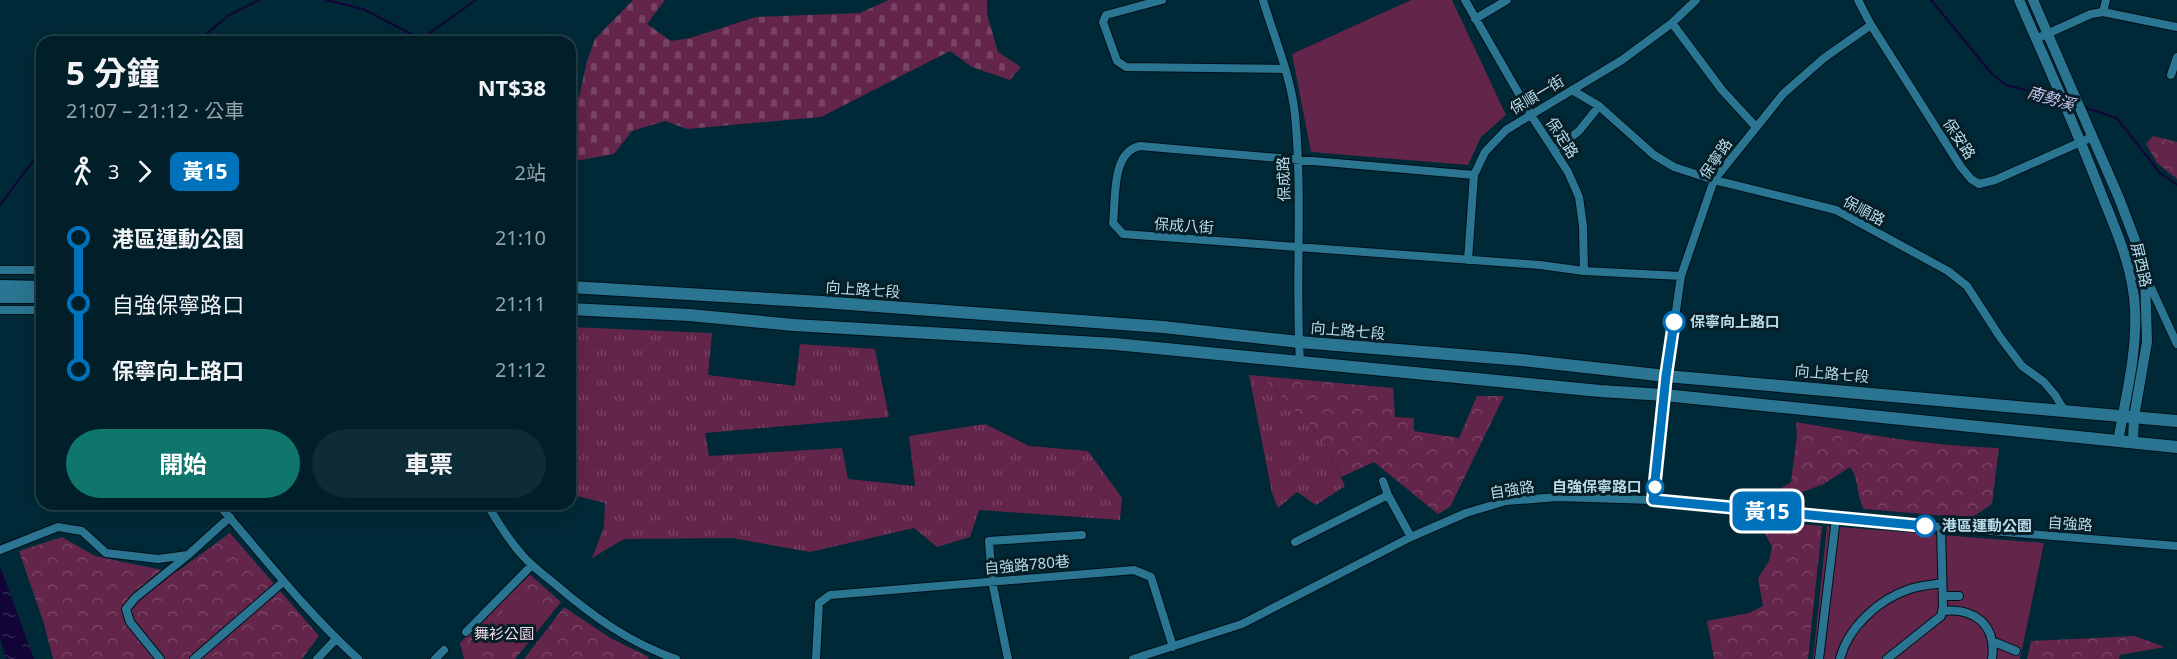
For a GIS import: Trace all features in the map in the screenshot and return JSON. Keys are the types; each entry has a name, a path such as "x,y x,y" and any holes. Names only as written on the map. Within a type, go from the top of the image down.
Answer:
{"main road":[{"path":"0,286 36,287"},
{"name":"向上路七段","path":"576,287 1163,327 1299,342 1521,360 1666,376 2177,421"},
{"path":"0,297 36,297"},
{"path":"576,309 1115,344 1600,391 1664,395 2177,447"}],"street":[{"path":"1162,0 1106,15 1103,22 1117,61 1126,67 1284,69"},
{"name":"保成路","path":"1263,0 1295,113 1300,362"},
{"name":"保定路","path":"1465,0 1531,115 1568,172 1579,197 1583,226 1584,271"},
{"path":"1475,19 1508,0"},
{"name":"保順一街","path":"1468,260 1474,175 1485,152 1506,130 1622,60 1672,23 1696,0"},
{"name":"保安路","path":"1858,0 1871,25 1961,167 1978,184 1995,180 2092,137"},
{"path":"2019,0 2036,39 2091,14 2103,12 2177,27"},
{"path":"2033,0 2049,34"},
{"path":"2103,12 2106,0"},
{"path":"1672,23 1722,90 1756,127"},
{"name":"保寧路","path":"1664,395 1681,276 1714,180 1783,94 1824,58 1871,25"},
{"name":"屏西路","path":"2049,34 2138,248 2145,276 2177,344"},
{"name":"屏西路","path":"2036,39 2120,239 2130,274 2134,301 2128,417 2133,443"},
{"path":"2171,75 2177,57"},
{"name":"保順路","path":"1572,90 1599,106 1654,154 1674,167 1714,180 1836,210 1948,271 1967,286 2022,366 2044,382 2064,410"},
{"path":"1554,150 1579,131 1599,106"},
{"name":"保成八街","path":"1474,175 1140,146 1132,148 1120,162 1113,223 1122,234 1540,265 1584,271 1681,276"},
{"path":"0,270 36,270"},
{"name":"屏西路","path":"2118,442 2128,417 2147,342 2145,276"},
{"path":"0,309 36,310"},
{"path":"1383,481 1411,537"},
{"path":"1295,542 1388,495"},
{"name":"自強路","path":"1133,659 1242,624 1411,537 1466,513 1506,501 1558,497 1653,500 1836,518 2177,546"},
{"path":"224,510 283,582 336,639 358,659"},
{"path":"491,510 507,538 532,565 610,627 658,656 676,659"},
{"path":"160,659 130,622 127,617 127,607 230,517"},
{"path":"1819,659 1836,518"},
{"path":"1,549 58,527 82,531 106,553 158,560 188,555"},
{"path":"1887,659 1941,616 1943,596 1941,527"},
{"path":"1008,659 992,581 989,541 1082,535"},
{"path":"466,632 532,565"},
{"name":"自強路780巷","path":"816,659 819,603 830,595 1134,570 1151,577 1173,647"},
{"path":"194,659 283,582"},
{"path":"1840,659 1849,635 1883,603 1908,589 1942,583"},
{"path":"1943,596 1959,596"},
{"path":"1942,611 1964,610 1977,617 1990,634 1992,659"},
{"path":"317,659 336,639"},
{"path":"1992,641 2016,651"},
{"path":"435,659 444,650"}],"green space":[{"path":"633,0 665,0 647,24 671,41 690,38 756,17 860,13 889,0 987,0 987,14 998,52 1021,67 1010,80 972,67 950,51 821,117 687,129 665,121 632,131 614,154 576,161 576,97 579,97 587,61 595,39"},
{"path":"1411,0 1452,0 1506,115 1481,137 1468,165 1311,152 1292,54"},
{"path":"2153,136 2177,142 2177,179 2157,163 2146,144"},
{"path":"576,327 712,333 708,375 795,386 800,344 875,349 889,417 705,433 709,456 842,448 848,479 915,486 909,436 985,424 1029,446 1088,451 1122,498 1120,520 979,510 970,537 937,547 914,528 810,552 732,538 624,539 592,558 604,527 605,503 576,496"},
{"path":"1249,375 1261,376 1321,436 1345,486 1316,505 1297,492 1278,508 1272,493"},
{"path":"1261,376 1393,388 1395,417 1414,418 1414,431 1459,438 1477,396 1504,396 1450,507 1438,514 1374,462 1341,477 1321,436"},
{"path":"1796,422 1922,442 1999,448 1992,504 1971,518 1864,509 1855,476 1850,467 1824,484 1799,493 1798,509 1757,505 1759,497 1777,491 1791,482 1797,435"},
{"path":"1758,521 1822,526 1808,659 1714,659 1707,621 1749,613 1763,606 1758,578 1769,561 1772,547"},
{"path":"1827,526 2044,543 2020,659 1813,659"},
{"path":"230,533 319,636 302,659 53,659 44,624 19,551 62,537 95,556 178,571"},
{"name":"舞衫公園","path":"528,573 561,602 515,659 464,659 460,643"},
{"path":"519,595 540,612 507,651 485,630"},
{"path":"564,607 612,639 649,657 648,659 524,659"},
{"path":"2135,636 2165,647 2120,655 2119,659 2027,659 2031,641"}],"water":[{"path":"0,566 34,659 6,659 0,638"}],"waterway":[{"name":"南勢溪","path":"204,36 229,15 259,0"},
{"name":"南勢溪","path":"326,0 363,9 415,36"},
{"name":"南勢溪","path":"425,36 476,0"},
{"name":"南勢溪","path":"1931,0 1992,74 2006,85 2058,99"},
{"name":"南勢溪","path":"2083,107 2117,118 2159,172 2177,185"},
{"name":"南勢溪","path":"0,205 36,157"}],"bus line":[{"name":"黃15","path":"1674,322 1653,500 1925,526"}],"place":[{"name":"保寧向上路口","path":"1674,322"},
{"name":"自強保寧路口","path":"1655,487"},
{"name":"港區運動公園","path":"1925,526"}]}
